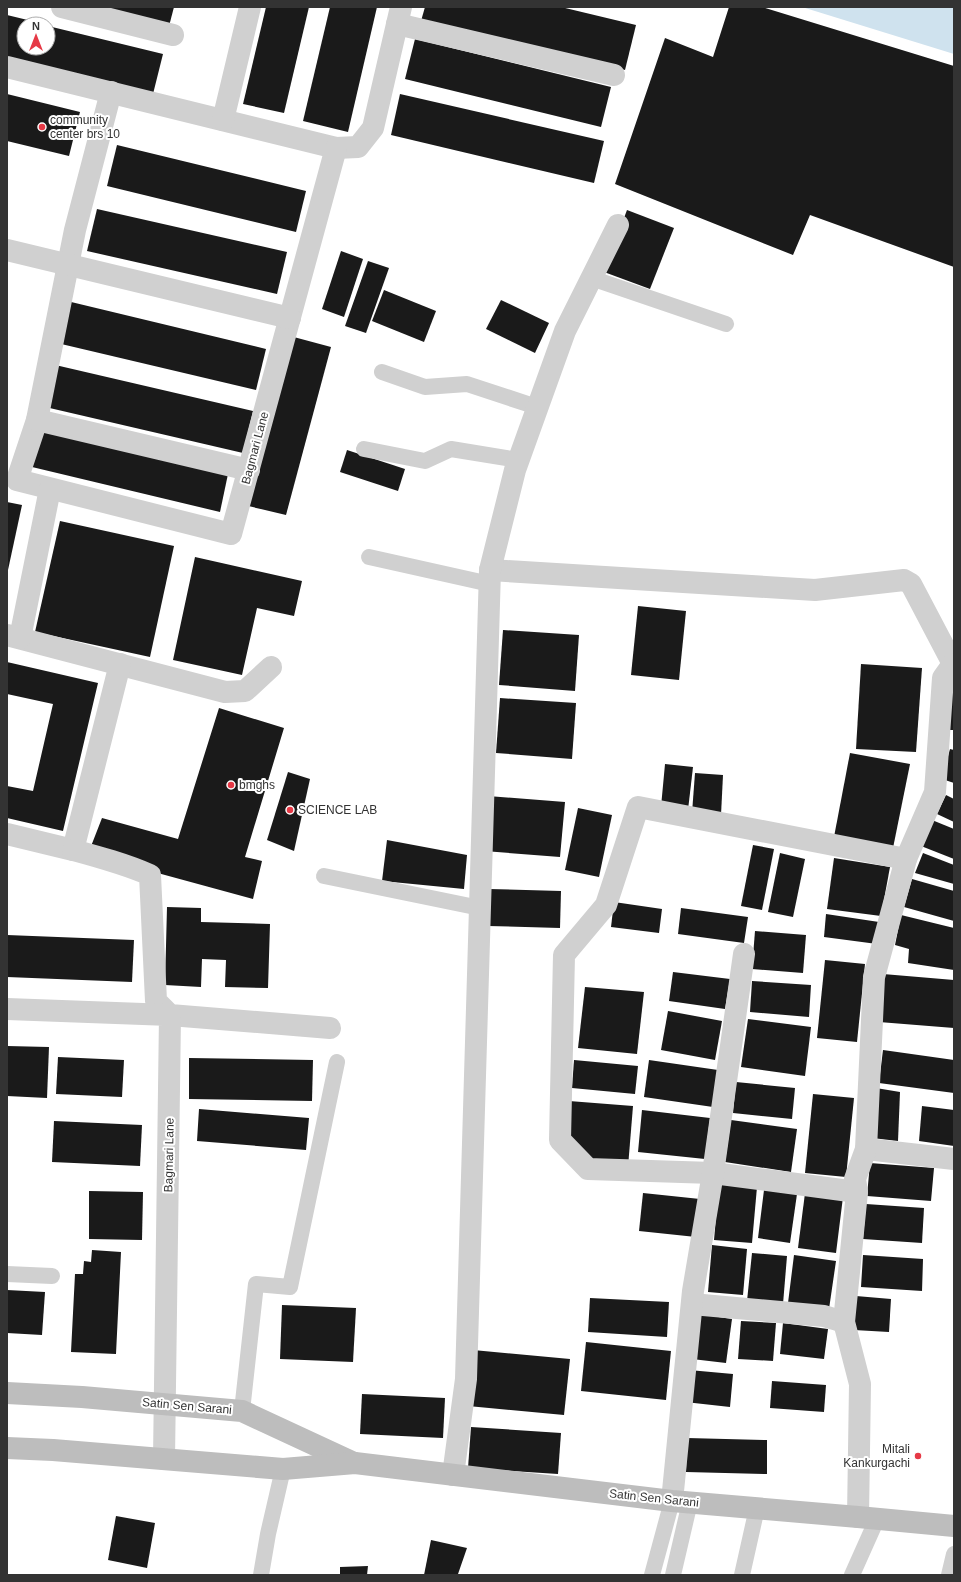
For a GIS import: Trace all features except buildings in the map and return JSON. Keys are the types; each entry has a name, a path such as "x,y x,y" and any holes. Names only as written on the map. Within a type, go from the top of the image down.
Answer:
{"main road":[{"name":"Satin Sen Sarani","path":"7,1393 82,1397 242,1411 355,1463"},
{"name":"Satin Sen Sarani","path":"7,1448 283,1469 355,1463 681,1502 954,1526"}],"street":[{"path":"62,7 173,35"},
{"path":"223,120 250,7"},
{"path":"7,67 336,148 358,147 373,128 399,16 614,75"},
{"path":"111,92 75,230 38,420 249,470"},
{"name":"Bagmari Lane","path":"38,420 17,480 231,534 336,148"},
{"path":"453,1475 466,1379 490,577 518,460 537,407 565,331 618,225"},
{"path":"7,250 290,318"},
{"path":"50,489 13,637 225,692 245,691 271,667"},
{"path":"490,577 815,590 904,580 911,584 953,664 943,678 935,792 906,859 874,978 866,1149 855,1179 857,1192 844,1322 860,1384 868,1518"},
{"path":"73,850 120,664"},
{"path":"857,1192 713,1173 588,1169 560,1140 564,955 606,905 638,807 906,859"},
{"path":"7,834 117,862 150,875 156,1001 170,1015"},
{"path":"681,1502 692,1304 713,1173 744,954"},
{"path":"7,1009 170,1015 330,1028"},
{"name":"Bagmari Lane","path":"164,1459 166,1404 170,1015"},
{"path":"866,1149 954,1159"},
{"path":"692,1304 824,1316 844,1322"}],"lane":[{"path":"591,278 726,324"},
{"path":"382,372 425,386 466,384 537,407"},
{"path":"364,449 425,461 451,449 518,460"},
{"path":"369,557 490,577"},
{"path":"324,876 480,908"},
{"path":"242,1411 256,1284 290,1287 337,1062"},
{"path":"7,1274 52,1276"},
{"path":"261,1575 268,1534 283,1469"},
{"path":"652,1575 681,1502"},
{"path":"673,1575 681,1502"},
{"path":"742,1575 757,1508"},
{"path":"852,1575 868,1518"},
{"path":"949,1575 954,1554"}],"water":[{"path":"802,7 954,7 954,54"}],"place":[{"name":"community center brs 10","path":"42,127"},
{"name":"bmghs","path":"231,785"},
{"name":"SCIENCE LAB","path":"290,810"},
{"name":"Mitali Kankurgachi","path":"918,1456"}]}
